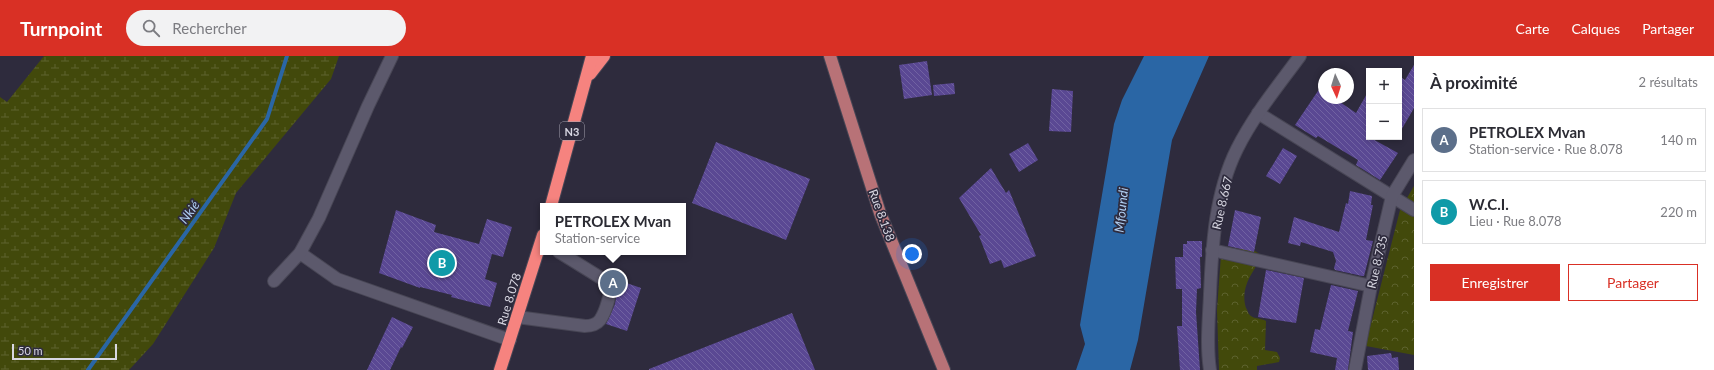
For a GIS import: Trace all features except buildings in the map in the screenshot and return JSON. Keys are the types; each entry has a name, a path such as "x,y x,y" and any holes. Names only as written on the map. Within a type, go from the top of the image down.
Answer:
{"highway":[{"name":"N3","path":"552,203 592,56"},
{"path":"586,80 604,56"},
{"name":"Rue 8.078","path":"500,370 540,246"}],"main road":[{"name":"Rue 8.138","path":"830,56 880,213 944,370"}],"street":[{"path":"274,281 300,253 319,218 368,106 392,56"},
{"name":"Rue 8.667","path":"1210,370 1208,348 1212,250 1218,211 1226,180 1237,150 1258,113 1300,56"},
{"path":"1258,113 1414,210"},
{"name":"Rue 8.735","path":"1355,370 1371,286 1392,196 1414,160"},
{"path":"1212,250 1371,286"},
{"path":"300,253 337,279 510,340"},
{"path":"517,317 585,326 593,325 599,321 610,292 611,287 609,283 564,255"}],"green space":[{"path":"44,56 339,56 331,79 236,193 214,248 153,344 129,370 0,370 0,97 7,102"},
{"path":"1414,186 1414,355 1366,346 1365,342 1400,210"},
{"path":"1227,249 1252,250 1260,255 1261,259 1245,288 1244,294 1246,308 1250,315 1254,318 1266,321 1265,350 1277,352 1280,358 1279,362 1257,366 1257,370 1219,370 1217,310 1221,255"}],"water":[{"name":"Mfoundi","path":"1144,56 1209,56 1172,140 1138,340 1130,370 1076,370 1085,344 1080,325 1114,124 1122,100"}],"waterway":[{"name":"Nkié","path":"88,370 267,119 287,56"}],"place":[{"name":"W.C.I.","path":"442,263"},
{"name":"PETROLEX Mvan","path":"613,283"}]}
